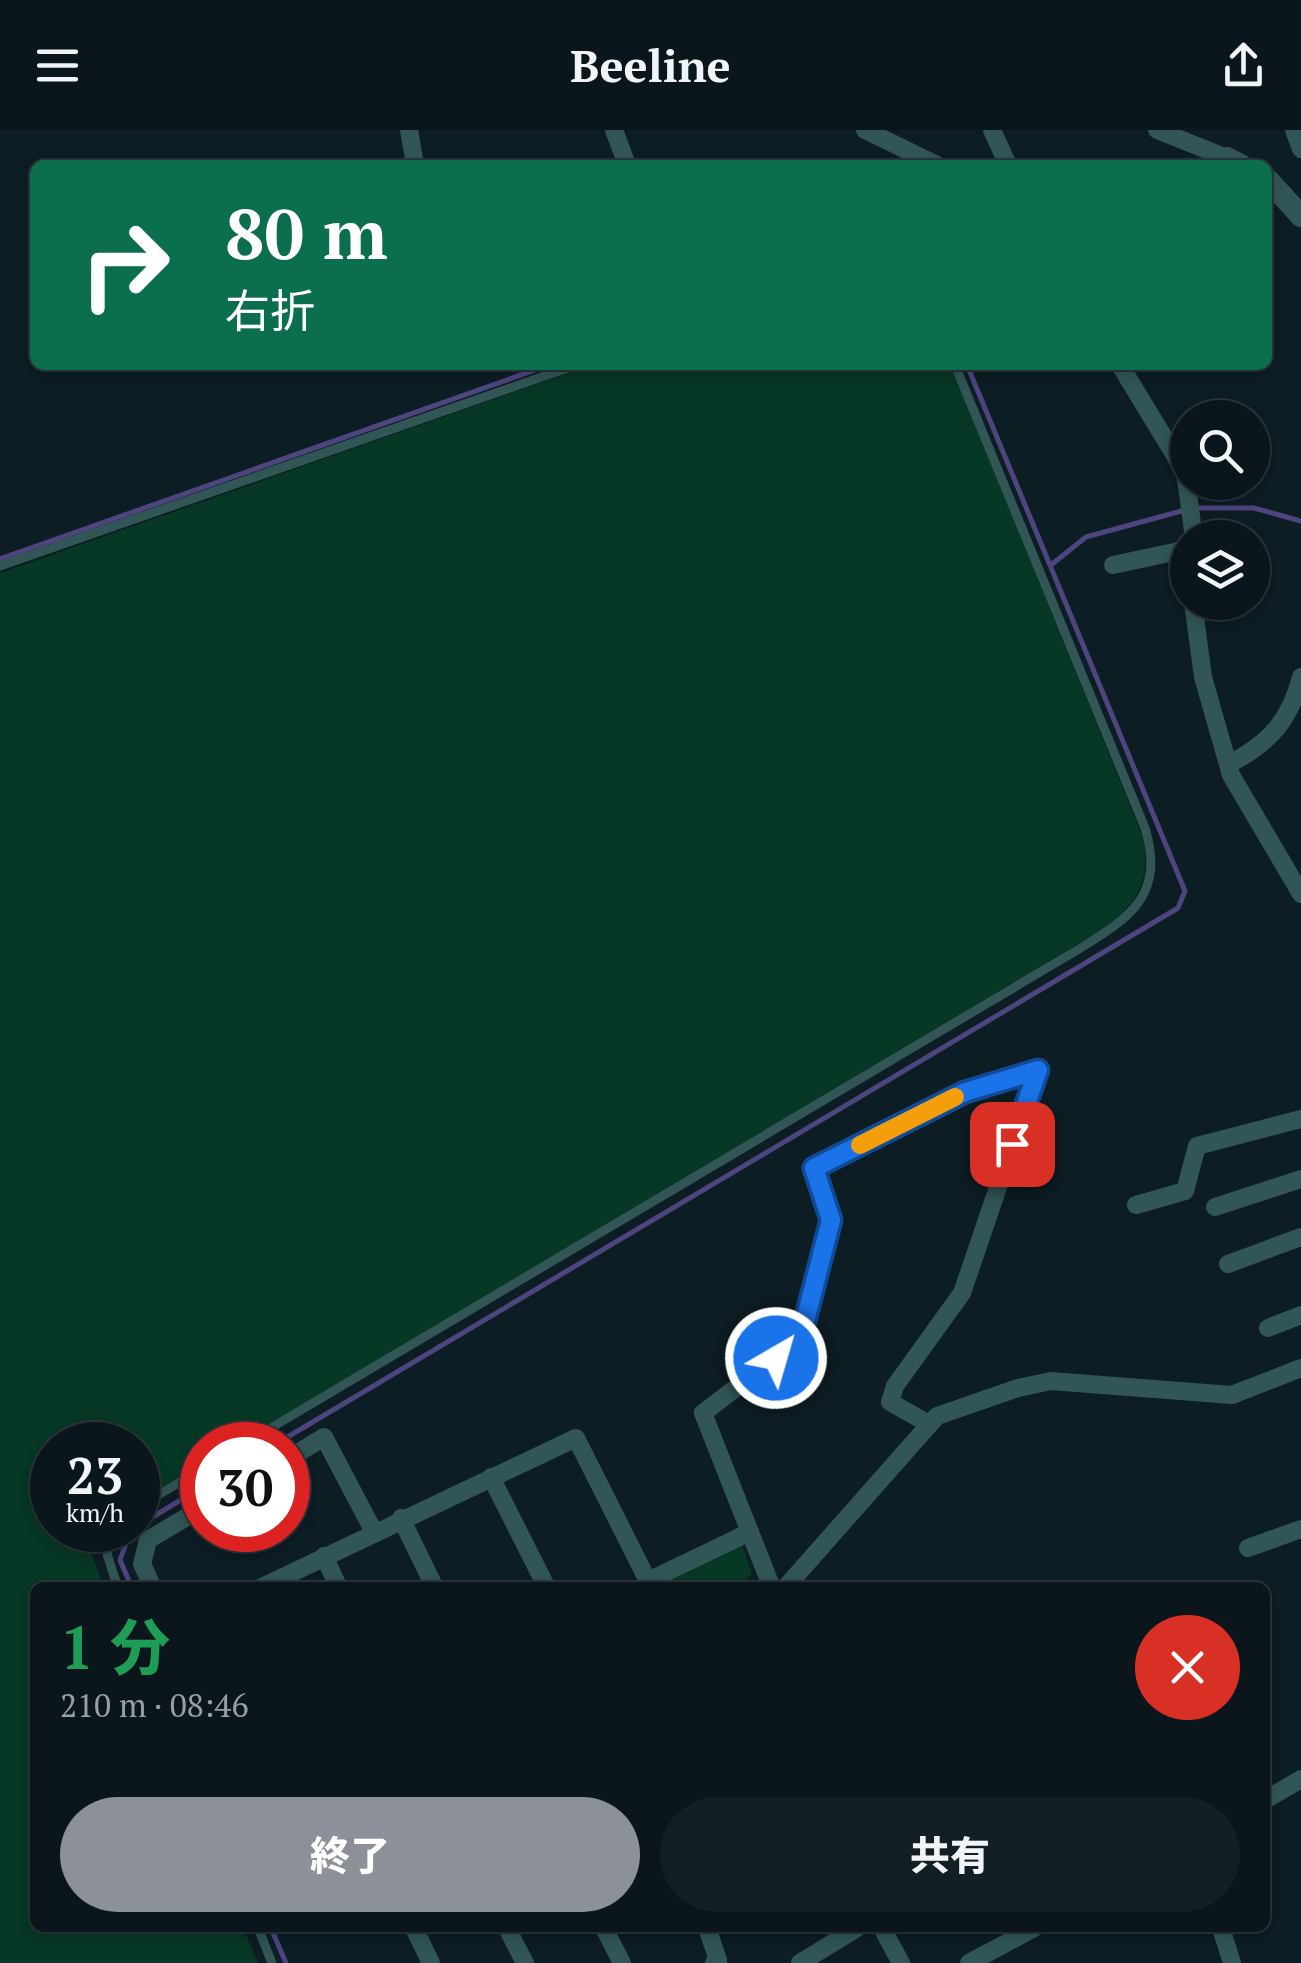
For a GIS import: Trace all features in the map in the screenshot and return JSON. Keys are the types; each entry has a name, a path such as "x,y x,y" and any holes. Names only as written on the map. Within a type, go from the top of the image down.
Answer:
{"street":[{"path":"409,130 414,160"},
{"path":"614,130 625,160"},
{"path":"864,130 927,160"},
{"path":"992,130 1006,160"},
{"path":"1158,130 1232,160"},
{"path":"1294,130 1301,148"},
{"path":"1272,184 1300,211"},
{"path":"1123,370 1185,472 1192,520"},
{"path":"1113,565 1170,553"},
{"path":"1196,620 1204,677 1229,764 1301,894"},
{"path":"1229,764 1269,737 1296,702 1301,677"},
{"path":"770,1582 704,1413 800,1340 831,1220 814,1168 965,1092 1038,1070 962,1293 895,1386 890,1402 929,1424"},
{"path":"1136,1205 1185,1192 1197,1146 1301,1119"},
{"path":"1215,1208 1301,1180"},
{"path":"1228,1264 1301,1237"},
{"path":"1268,1328 1301,1315"},
{"path":"790,1582 937,1416 1002,1393 1051,1382 1232,1395 1301,1368"},
{"path":"310,1445 324,1437 374,1532"},
{"path":"272,1582 576,1438 641,1582"},
{"path":"491,1477 544,1582"},
{"path":"401,1518 433,1582"},
{"path":"150,1582 142,1564 148,1540 180,1521"},
{"path":"1248,1548 1301,1529"},
{"path":"646,1582 750,1532"},
{"path":"324,1556 337,1582"},
{"path":"1270,1797 1301,1779"},
{"path":"416,1932 431,1963"},
{"path":"510,1932 525,1963"},
{"path":"606,1932 622,1963"},
{"path":"708,1932 718,1960 714,1963"},
{"path":"800,1963 850,1932"},
{"path":"884,1932 901,1963"},
{"path":"969,1963 1027,1932"},
{"path":"1222,1932 1232,1963"}],"lane":[{"path":"0,566 562,370"},
{"path":"281,1422 1079,949 1121,923 1138,905 1151,868 1145,828 958,370"},
{"path":"107,1552 116,1582"},
{"path":"260,1932 272,1963"}],"green space":[{"path":"577,370 953,370 1141,833 1145,866 1137,893 1119,915 1093,935 273,1422 180,1422 180,1477 160,1489 160,1422 30,1422 30,1552 91,1552 102,1582 30,1582 30,1932 245,1932 258,1963 0,1963 0,573"},
{"path":"742,1544 752,1574 743,1582 665,1582"}],"waterway":[{"path":"0,559 535,370"},
{"path":"310,1424 1178,908 1185,891 969,370"},
{"path":"1196,508 1254,508 1301,521"},
{"path":"1051,565 1086,537 1185,510"},
{"path":"160,1513 180,1500"},
{"path":"123,1552 120,1560 129,1582"},
{"path":"273,1932 286,1963"}],"slow traffic":[{"path":"860,1145 955,1097"}],"route":[{"path":"776,1358 800,1340 831,1220 814,1168 965,1092 1038,1070 1012,1144"}]}
